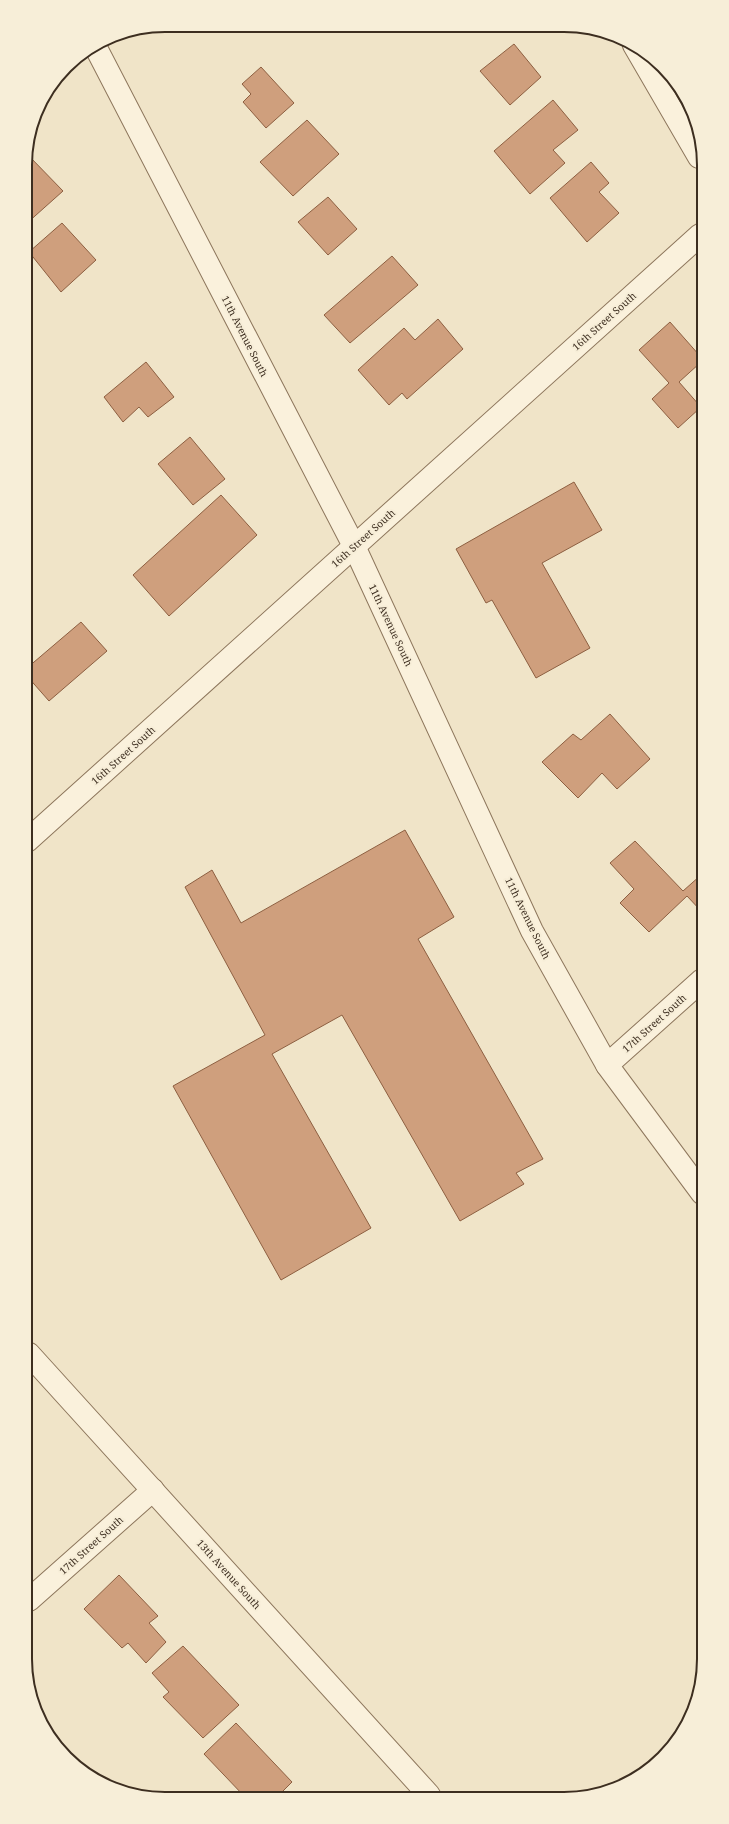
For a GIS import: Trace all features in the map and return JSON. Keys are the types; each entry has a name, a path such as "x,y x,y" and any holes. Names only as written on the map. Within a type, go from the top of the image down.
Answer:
{"street":[{"name":"11th Avenue South","path":"97,51 354,546 532,931 607,1066 697,1186"},
{"path":"641,56 696,152"},
{"name":"16th Street South","path":"32,836 697,238"},
{"name":"17th Street South","path":"607,1066 697,985"},
{"name":"13th Avenue South","path":"32,1357 426,1792"},
{"name":"17th Street South","path":"32,1597 153,1490"}],"building":[{"path":"514,44 541,77 510,105 480,71"},
{"path":"261,67 294,103 266,128 243,102 251,94 242,84"},
{"path":"553,100 578,130 553,150 565,163 530,194 494,151"},
{"path":"307,120 339,154 293,196 260,162"},
{"path":"32,159 63,191 32,219"},
{"path":"591,162 609,183 599,192 619,213 587,242 550,198"},
{"path":"328,197 357,229 328,255 298,222"},
{"path":"62,223 96,260 61,292 32,256 32,249"},
{"path":"392,256 418,285 350,343 324,315"},
{"path":"438,319 463,349 407,399 402,393 389,405 358,370 404,328 415,340"},
{"path":"670,322 697,353 697,366 679,382 697,403 697,411 678,428 652,399 669,383 639,350"},
{"path":"146,362 174,397 148,417 139,407 123,422 104,397"},
{"path":"190,437 225,479 193,505 158,464"},
{"path":"574,482 602,530 542,563 590,648 536,678 492,600 486,603 456,549"},
{"path":"221,495 257,535 169,616 133,575"},
{"path":"81,622 107,651 49,701 32,682 32,664"},
{"path":"610,714 650,759 617,789 602,773 578,798 542,762 573,734 581,740"},
{"path":"405,830 454,917 418,939 543,1159 516,1173 524,1184 460,1221 342,1015 272,1054 371,1228 281,1280 173,1086 265,1035 185,887 212,870 241,923"},
{"path":"635,841 683,891 697,879 697,907 687,896 649,932 620,903 634,889 610,863"},
{"path":"119,1575 158,1616 149,1623 166,1642 146,1663 128,1643 122,1648 84,1609"},
{"path":"183,1646 239,1705 203,1738 163,1697 169,1692 152,1673"},
{"path":"236,1723 292,1782 282,1792 240,1792 204,1754"}]}
